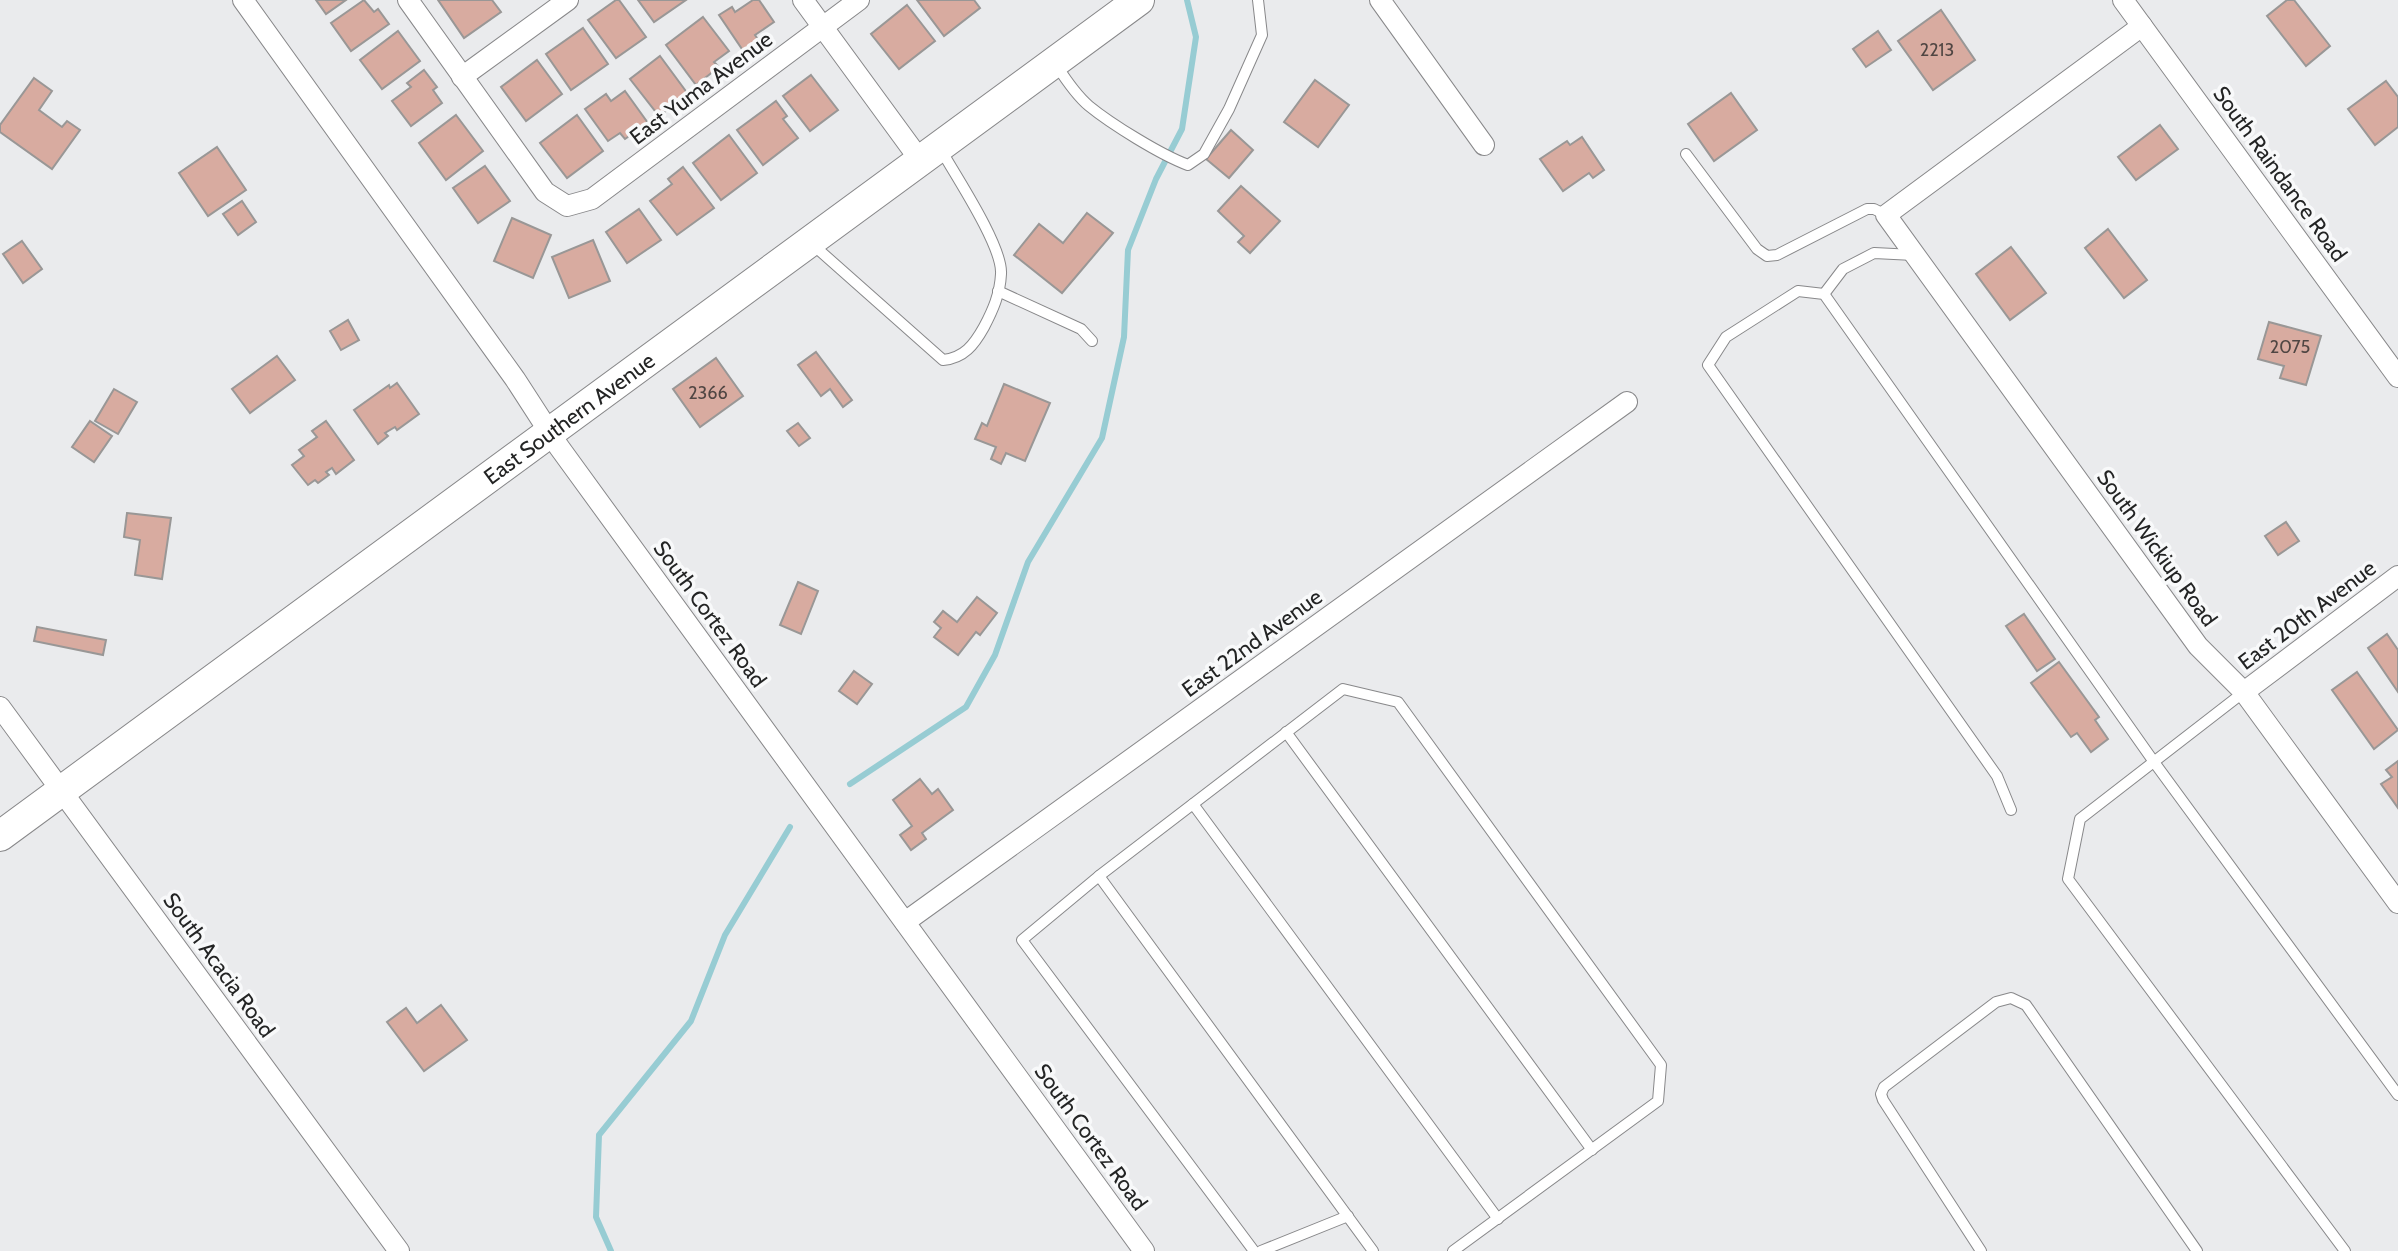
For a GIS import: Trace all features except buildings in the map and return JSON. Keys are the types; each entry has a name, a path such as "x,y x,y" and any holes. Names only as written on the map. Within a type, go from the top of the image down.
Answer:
{"street":[{"name":"South Cortez Road","path":"243,0 559,447 1144,1251"},
{"path":"408,0 462,77 568,0"},
{"path":"803,0 929,154"},
{"name":"East Yuma Avenue","path":"462,77 545,192 567,206 592,199 859,0"},
{"name":"East Southern Avenue","path":"0,836 1139,0"},
{"path":"1380,0 1484,145"},
{"name":"South Raindance Road","path":"2123,0 2398,377"},
{"path":"1886,215 2142,26"},
{"name":"South Wickiup Road","path":"1886,215 2198,646 2244,692 2398,903"},
{"name":"East 22nd Avenue","path":"905,922 1627,402"},
{"name":"East 20th Avenue","path":"2244,692 2398,576"},
{"name":"South Acacia Road","path":"0,707 399,1251"}],"lane":[{"path":"1055,62 1088,105 1172,159 1188,165 1204,154 1229,109 1262,35 1258,0"},
{"path":"810,242 943,360 958,358 975,342 996,304 1002,270 979,216 929,154"},
{"path":"1686,154 1757,249 1767,256 1777,255 1867,209 1886,215"},
{"path":"1824,294 1843,269 1874,253 1915,255"},
{"path":"998,291 1081,329 1092,341"},
{"path":"2011,810 1997,776 1708,365 1726,337 1798,291 1824,294 2154,762 2398,1095"},
{"path":"1254,1251 1022,940 1099,876 1343,689 1398,702 1661,1065 1658,1101 1453,1251"},
{"path":"2244,692 2080,819 2068,879 2345,1251"},
{"path":"1286,732 1592,1150"},
{"path":"1193,804 1498,1219"},
{"path":"1099,876 1373,1251"},
{"path":"1981,1251 1881,1094 1884,1087 1996,1002 2011,998 2026,1005 2197,1251"},
{"path":"1261,1251 1348,1216"}],"waterway":[{"path":"850,784 966,707 995,655 1028,562 1102,438 1124,337 1128,250 1156,179 1182,129 1196,37 1187,0"},
{"path":"611,1251 596,1217 599,1135 691,1021 725,935 790,827"}]}
